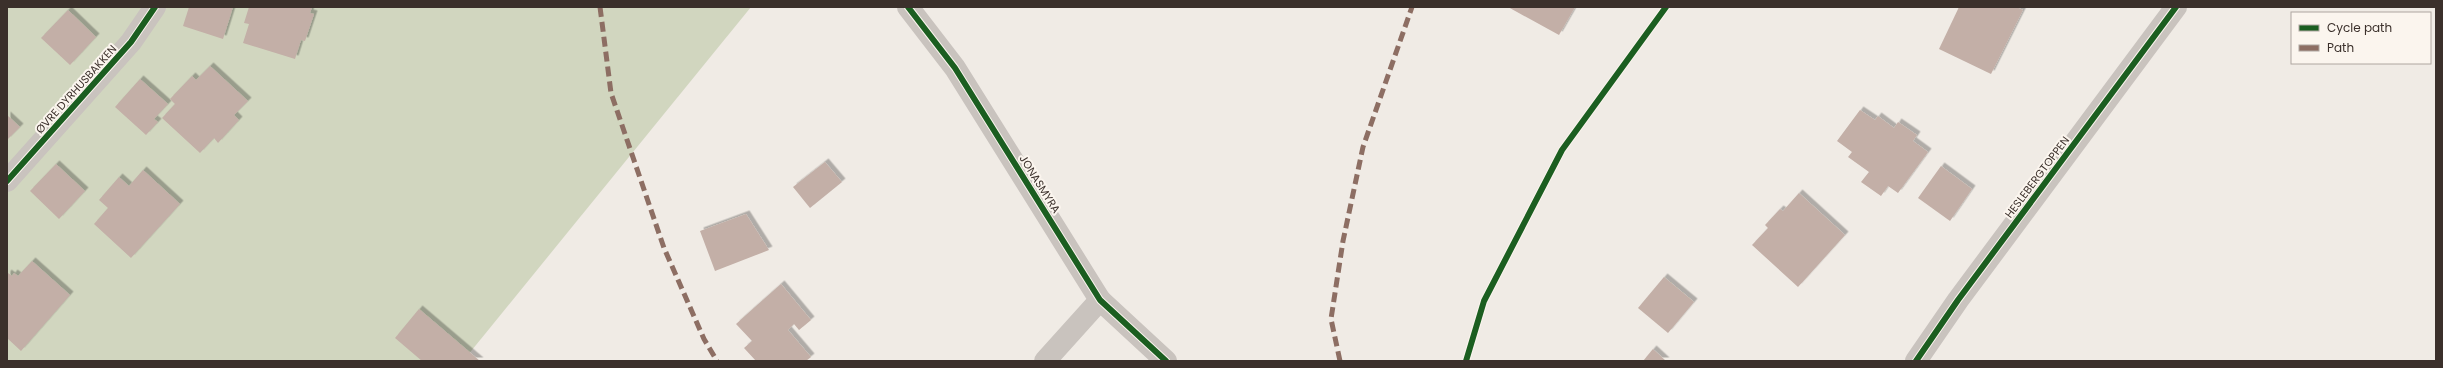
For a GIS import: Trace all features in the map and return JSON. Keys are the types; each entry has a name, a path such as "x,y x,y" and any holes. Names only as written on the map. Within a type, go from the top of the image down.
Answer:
{"street":[{"name":"ØVRE DYRHUSBAKKEN","path":"7,181 131,42 155,7"},
{"name":"JONASMYRA","path":"908,7 955,68 1100,300 1166,361"},
{"name":"HESLEBERGTOPPEN","path":"1916,361 1958,300 2176,7"},
{"path":"1045,361 1100,300"}],"green space":[{"path":"7,7 751,7 463,361 7,361"}],"building":[{"path":"189,7 233,7 223,39 183,26"},
{"path":"249,7 312,7 310,13 314,14 305,41 301,40 295,59 243,43 249,24 244,23"},
{"path":"1508,7 1575,7 1559,35"},
{"path":"1959,7 2016,7 2023,10 1991,74 1939,49"},
{"path":"68,10 96,37 70,65 41,38"},
{"path":"210,66 248,101 234,115 239,120 218,143 214,138 200,153 162,118 175,104 170,99 192,76 196,80"},
{"path":"140,79 168,104 154,119 158,122 146,135 115,107"},
{"path":"1860,110 1875,120 1878,116 1894,128 1898,122 1917,135 1913,141 1928,152 1898,193 1888,186 1881,196 1861,182 1869,172 1848,157 1852,152 1837,141"},
{"path":"7,115 20,127 7,140"},
{"path":"825,162 842,182 810,208 793,187"},
{"path":"56,164 85,191 59,219 30,191"},
{"path":"1941,166 1972,189 1950,221 1918,198"},
{"path":"143,170 180,204 131,258 94,224 108,208 99,200 119,177 129,186"},
{"path":"1799,193 1845,235 1798,287 1752,245 1768,228 1765,225 1780,209 1783,211"},
{"path":"746,214 769,250 715,271 700,231"},
{"path":"32,261 70,295 21,351 7,338 7,275 8,273 12,276 14,273 18,276"},
{"path":"1664,277 1694,302 1668,333 1638,308"},
{"path":"781,284 811,320 799,330 794,324 788,330 811,357 806,361 756,361 744,348 752,341 736,324"},
{"path":"419,309 480,361 422,361 395,338"},
{"path":"1653,349 1666,361 1643,361"}],"marked path":[{"path":"600,7 611,93 664,248 704,339 717,361"},
{"path":"1340,361 1331,319 1343,241 1363,147 1412,7"}],"cycle path":[{"path":"7,181 131,42 155,7"},
{"path":"908,7 955,68 1100,300 1166,361"},
{"path":"1466,361 1484,301 1562,150 1666,7"},
{"path":"1916,361 1958,300 2176,7"}]}
